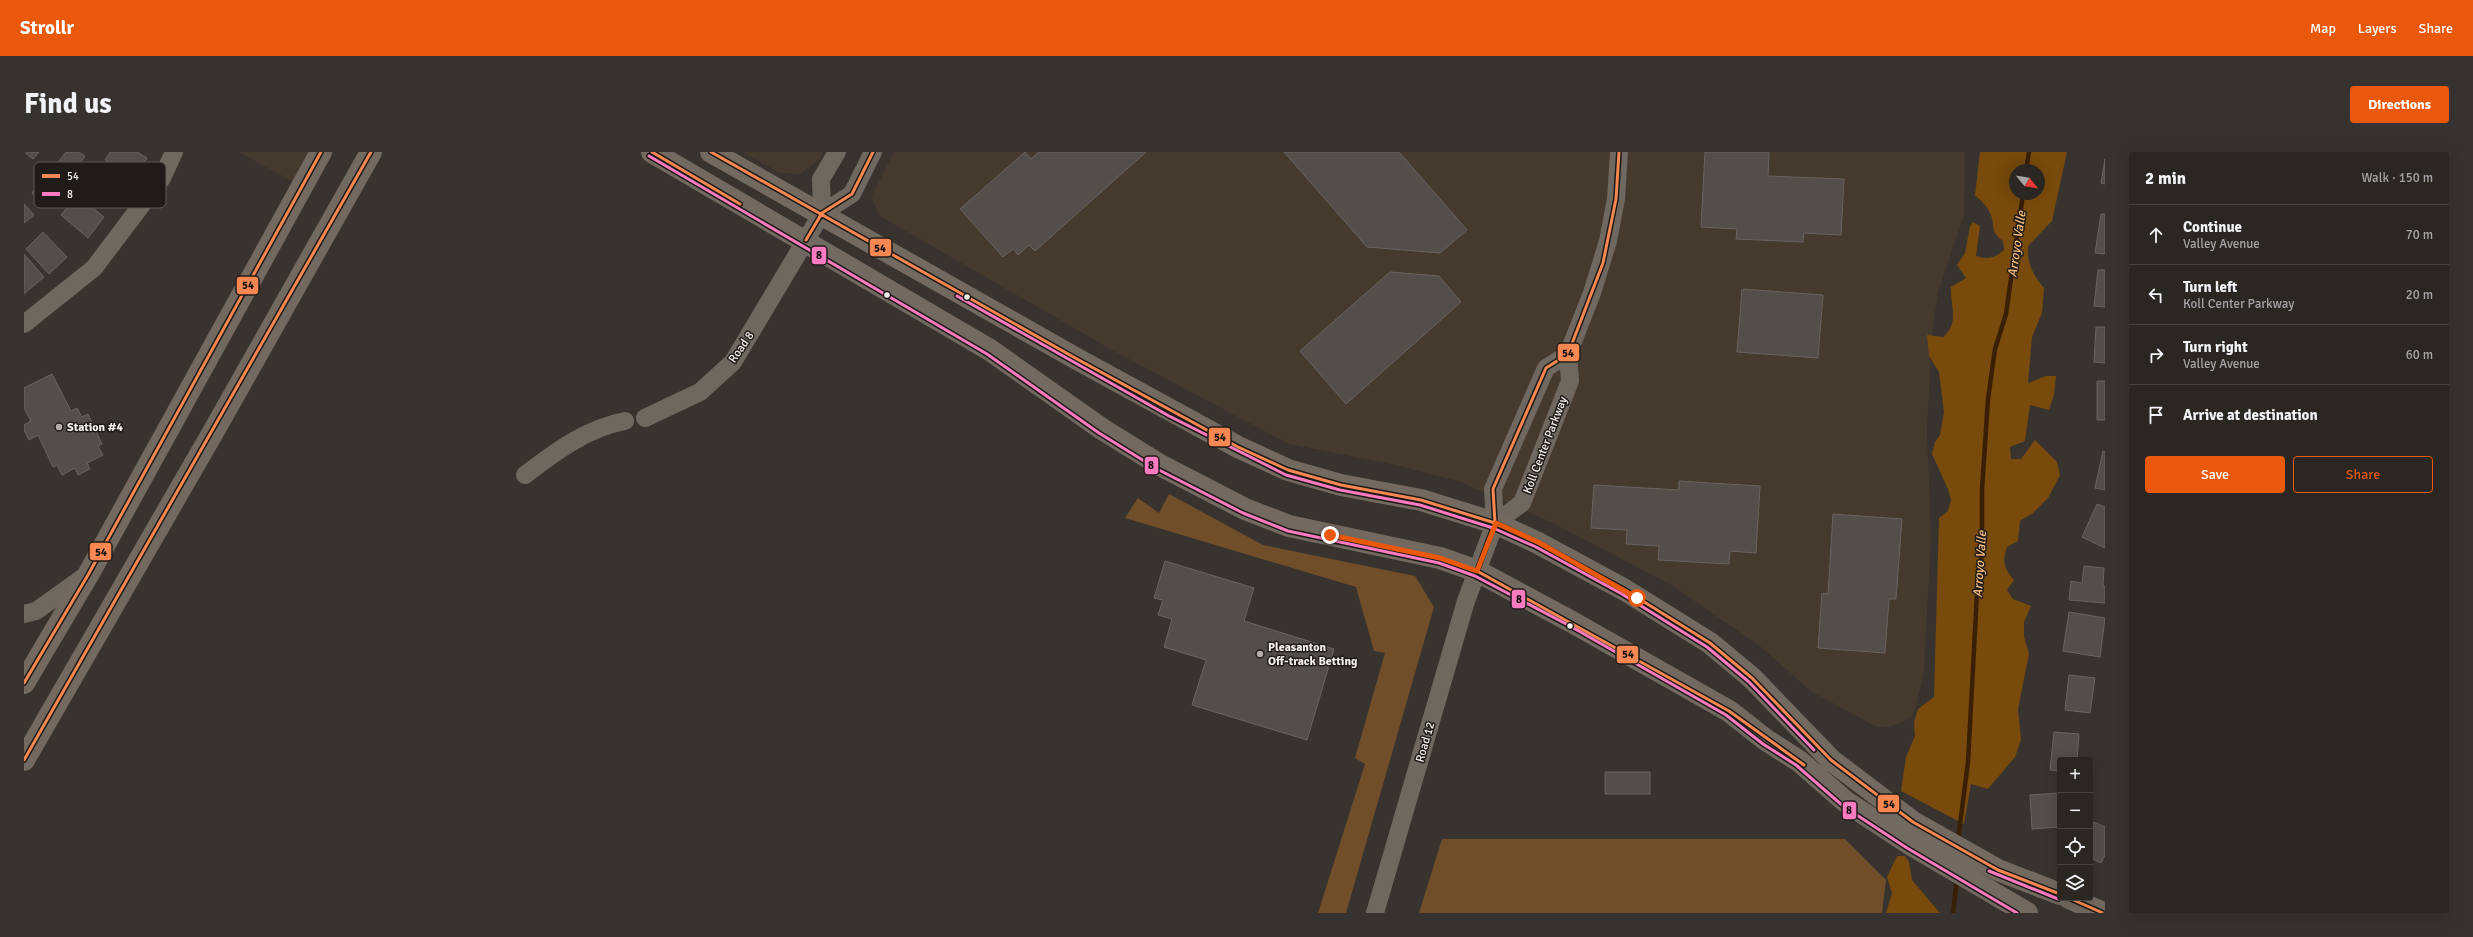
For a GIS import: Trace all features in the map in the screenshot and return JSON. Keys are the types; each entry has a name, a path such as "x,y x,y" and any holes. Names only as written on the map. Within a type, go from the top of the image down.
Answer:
{"main road":[{"path":"24,684 88,575 321,152"},
{"path":"24,760 212,434 371,152"},
{"path":"652,152 804,243 990,350 1102,429 1160,465 1245,509 1289,526 1440,558 1477,571 1729,711 1766,740 1799,761 1846,802 1910,844 2027,913"},
{"path":"711,152 822,213 1077,359 1238,447 1288,470 1341,485 1421,500 1496,523 1538,542 1625,590 1710,643 1752,678 1830,760 1913,822 1998,870 2057,893"},
{"path":"2076,901 2103,913"}],"street":[{"path":"166,169 174,152"},
{"path":"822,213 821,179 837,152"},
{"path":"804,243 822,213 852,194 873,152"},
{"name":"Koll Center Parkway","path":"1496,523 1522,503 1570,381 1568,354 1597,278 1608,241 1616,199 1619,152"},
{"path":"24,324 94,268 139,208"},
{"name":"Road 8","path":"645,418 700,392 733,362 804,243"},
{"path":"1477,571 1496,523 1493,489 1546,368 1568,354"},
{"path":"525,475 551,455 583,436 625,421"},
{"name":"Road 12","path":"1375,913 1464,608 1477,571"},
{"path":"24,614 36,611 88,575"}],"shaded area":[{"path":"239,152 311,152 295,183"},
{"path":"743,152 823,152 820,159 800,174 780,173"},
{"path":"894,152 1965,152 1964,215 1938,292 1932,335 1927,430 1931,538 1924,669 1917,703 1911,718 1890,727 1877,727 1812,692 1761,647 1673,586 1553,523 1461,482 1396,465 1289,444 1112,350 880,216 871,197"},
{"path":"1980,152 2067,152 2052,221 2028,246 2030,264 2044,288 2042,313 2032,337 2028,383 2046,376 2056,376 2054,395 2049,410 2030,405 2025,441 2010,447 2011,459 2021,459 2035,440 2057,462 2060,475 2048,498 2033,513 2020,521 2018,541 2007,547 2004,561 2008,572 2014,580 2007,590 2013,599 2031,606 2024,622 2024,637 2029,654 2018,709 2021,740 2015,757 1988,789 1971,784 1964,824 1901,791 1906,757 1915,736 1914,722 1918,709 1934,697 1939,518 1948,511 1951,500 1948,489 1932,454 1935,442 1940,435 1944,412 1939,372 1929,356 1927,335 1943,337 1951,326 1953,314 1951,287 1966,278 1957,265 1965,253 1970,226 1973,222 1980,226 1976,256 1991,258 2004,250 2003,241 1994,231 1989,210 1975,196"},
{"path":"1169,494 1263,545 1415,576 1434,607 1346,913 1318,913 1365,764 1355,758 1385,653 1374,651 1356,587 1125,518 1138,498 1159,513"},
{"path":"1442,839 1845,839 1886,880 1882,913 1419,913"},
{"path":"1897,856 1905,856 1909,862 1912,880 1940,913 1886,913 1892,893 1887,877"}],"building":[{"path":"24,152 39,152 33,159"},
{"path":"66,152 79,152 85,156 81,162 58,162"},
{"path":"110,152 137,152 147,158 144,162 108,162 105,160"},
{"path":"1025,152 1031,159 1039,152 1146,152 1035,251 1029,245 1018,255 1013,249 1003,257 960,209"},
{"path":"1284,152 1399,152 1467,230 1440,253 1367,247"},
{"path":"1705,152 1769,152 1768,176 1844,179 1841,235 1804,233 1803,242 1736,239 1737,229 1701,227"},
{"path":"2105,159 2105,184 2101,183"},
{"path":"24,204 34,215 24,223"},
{"path":"67,208 93,208 104,217 88,238 61,215"},
{"path":"2101,214 2105,214 2105,254 2095,253"},
{"path":"43,232 67,257 49,274 26,249"},
{"path":"24,254 44,277 24,294"},
{"path":"2098,270 2105,270 2105,307 2094,306"},
{"path":"1390,272 1439,276 1461,302 1346,404 1300,351"},
{"path":"1742,289 1823,295 1818,358 1737,352"},
{"path":"2096,327 2105,327 2105,363 2094,362"},
{"name":"Station #4","path":"52,374 71,411 77,408 82,417 88,414 102,444 98,446 103,455 87,463 90,469 78,475 75,468 62,475 57,465 53,467 38,435 29,440 24,430 24,425 31,421 24,408 24,388"},
{"path":"2097,381 2105,381 2105,420 2097,420"},
{"path":"2103,451 2105,452 2105,490 2095,488"},
{"path":"1679,481 1760,486 1756,553 1730,551 1729,564 1658,560 1659,546 1626,544 1627,530 1591,528 1594,485 1679,490"},
{"path":"2097,504 2105,507 2105,548 2082,537"},
{"path":"1833,514 1902,519 1896,599 1889,599 1885,653 1818,648 1822,593 1828,594"},
{"name":"Pleasanton Off-track Betting","path":"1165,561 1254,588 1244,621 1334,649 1307,740 1192,705 1206,660 1164,647 1172,619 1158,615 1163,600 1154,598"},
{"path":"2084,566 2104,568 2103,586 2105,586 2105,603 2069,600 2071,581 2082,583"},
{"path":"2069,612 2105,618 2100,657 2063,651"},
{"path":"2069,675 2095,678 2090,713 2065,710"},
{"path":"2054,732 2079,734 2077,757 2057,757 2057,771 2050,770"},
{"path":"1605,772 1650,772 1650,794 1605,794"},
{"path":"2057,793 2057,827 2032,829 2030,795"},
{"path":"2094,822 2105,827 2105,855 2101,863 2093,859"}],"waterway":[{"name":"Arroyo Valle","path":"2027,164 2029,152"},
{"name":"Arroyo Valle","path":"1958,840 1968,762 1978,574 1982,555 1982,490 1988,399 1995,349 2006,314 2022,200"},
{"name":"Arroyo Valle","path":"1953,913 1957,879"}],"transit line":[{"name":"54","path":"24,683 88,575 321,152"},
{"name":"54","path":"24,760 371,152"},
{"name":"54","path":"652,152 740,204"},
{"name":"54","path":"711,152 1077,359 1238,447 1288,470 1341,485 1421,500 1495,523 1538,543 1625,590 1710,643 1752,678 1831,760 1913,822 1998,870 2057,893"},
{"name":"54","path":"806,240 822,213 852,194 873,152"},
{"name":"54","path":"1619,152 1616,199 1603,263 1568,354 1546,368 1493,489 1495,523 1477,571 1729,711 1804,765"},
{"name":"8","path":"649,156 987,354 1099,433 1157,469 1243,513 1288,531 1439,563 1475,576 1570,626 1726,715 1763,744 1796,765 1843,806 1907,848 2017,913"},
{"name":"8","path":"957,296 1169,416 1286,475 1340,490 1420,505 1493,528 1536,547 1622,594 1707,647 1749,682 1814,750"},
{"name":"8","path":"1989,871 2057,899"},
{"name":"54","path":"2076,901 2103,913"}],"place":[{"name":"Station #4","path":"59,427"},
{"name":"Pleasanton Off-track Betting","path":"1260,654"}],"route":[{"path":"1330,535 1440,558 1477,571 1496,523 1538,542 1637,598"}]}
